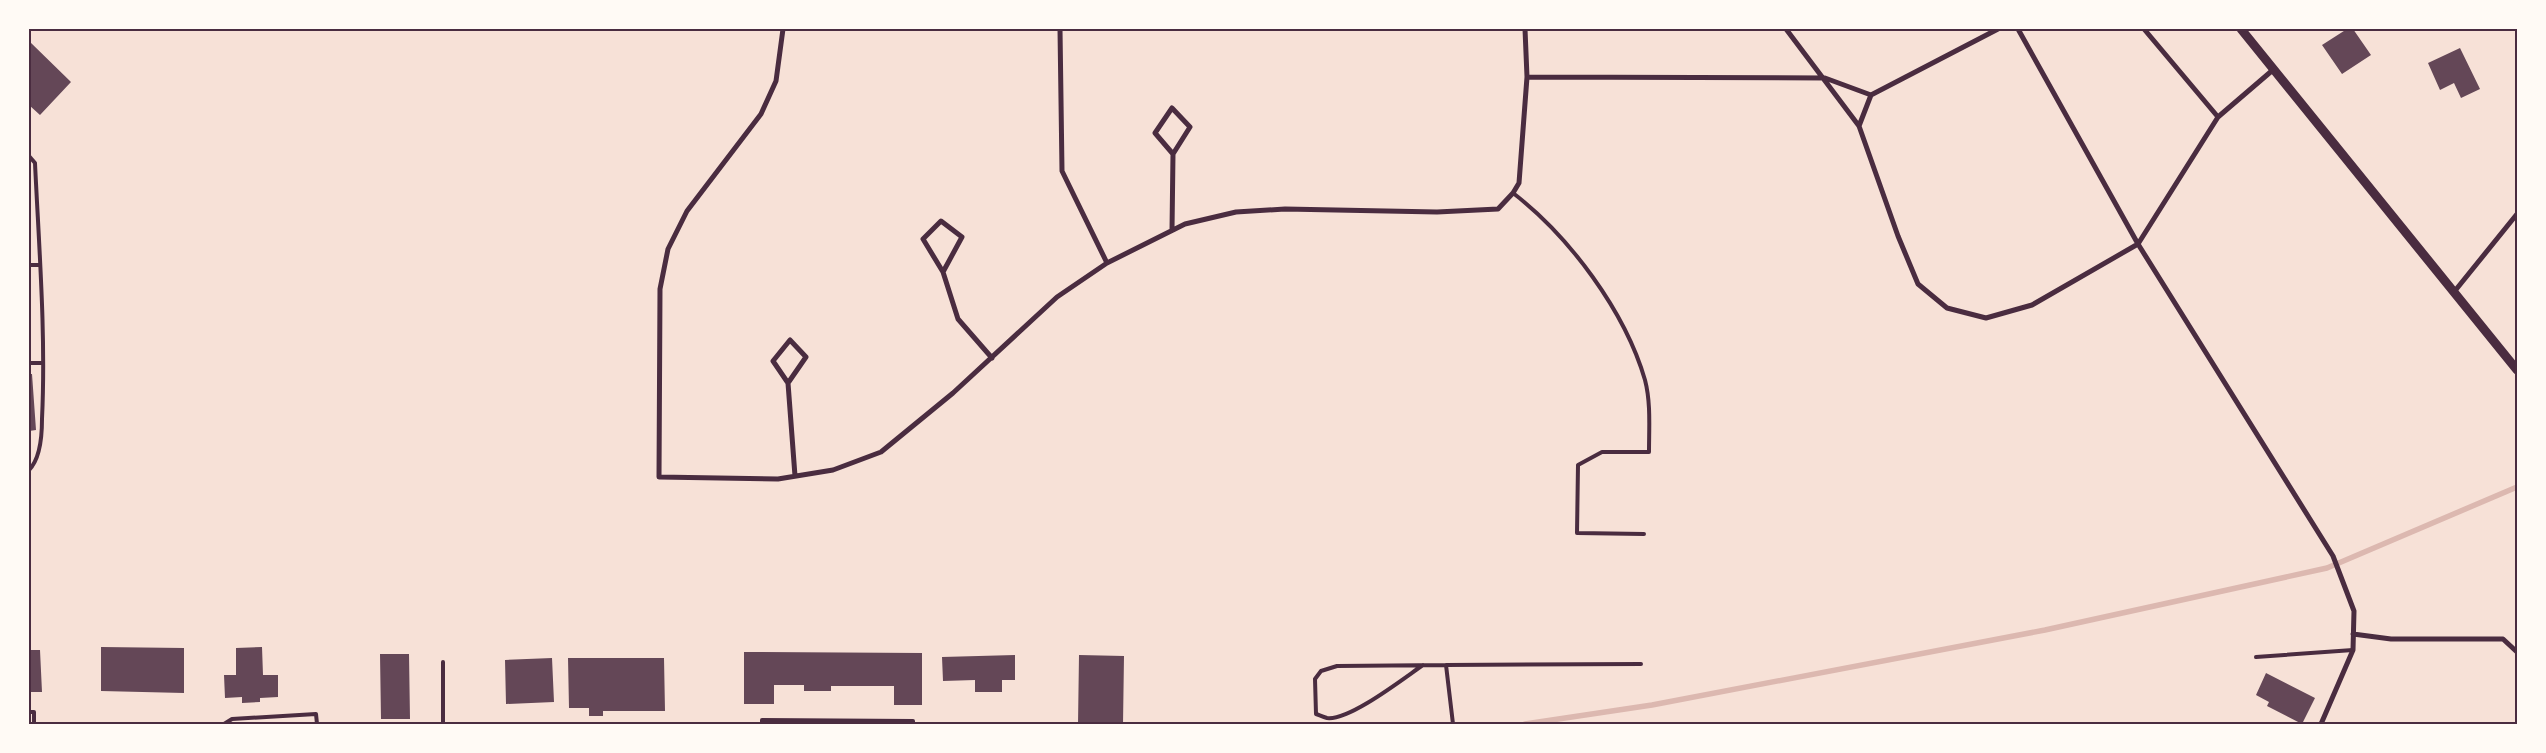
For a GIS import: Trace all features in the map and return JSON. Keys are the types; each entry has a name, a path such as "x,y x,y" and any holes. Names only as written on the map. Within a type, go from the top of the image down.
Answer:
{"street":[{"path":"783,29 776,81 762,114 687,211 668,249 660,289 659,477 778,479 833,470 881,452 992,358 1057,297 1107,263 1185,224 1236,212 1285,209 1437,212 1498,209 1513,193 1519,183 1527,77 1525,29"},
{"path":"1060,29 1062,171 1107,263"},
{"path":"1786,29 1825,78 1859,126 1898,236 1918,284 1947,308 1986,318 2032,305 2138,244 2218,117 2274,69"},
{"path":"1859,126 1871,95 1998,29"},
{"path":"2018,29 2138,244 2333,556 2340,572 2354,611 2353,650 2321,724"},
{"path":"2144,29 2218,117"},
{"path":"2241,29 2517,370"},
{"path":"1527,77 1825,78 1871,95"},
{"path":"1172,230 1173,154 1190,126 1172,108 1155,133 1173,154"},
{"path":"2454,292 2517,214"},
{"path":"943,272 962,237 941,221 923,239 943,272 958,319 992,358"},
{"path":"788,383 806,357 790,340 773,361 788,383 795,476"},
{"path":"2353,634 2391,639 2504,639 2517,652"}],"lane":[{"path":"29,156 34,163 40,265 42,363 40,445 37,458 29,470"},
{"path":"1513,193 1540,214 1588,270 1627,335 1645,380 1649,411 1649,452 1602,452 1578,465 1577,533 1644,534"},
{"path":"29,265 40,265"},
{"path":"29,363 42,363"},
{"path":"2256,657 2353,650"},
{"path":"443,662 443,724"},
{"path":"1423,665 1376,698 1345,714 1328,718 1316,714 1315,679 1321,670 1337,666 1423,665 1641,664"},
{"path":"1446,665 1453,724"},
{"path":"29,712 34,712 34,724"},
{"path":"224,724 232,719 316,714 317,724"},
{"path":"762,724 762,720 913,721 913,724"}],"building":[{"path":"2347,29 2353,29 2371,55 2342,74 2322,45"},
{"path":"29,41 71,82 40,115 29,105"},
{"path":"2460,48 2480,89 2461,98 2454,83 2440,90 2428,63"},
{"path":"29,374 32,374 36,430 29,431"},
{"path":"101,647 184,648 184,693 101,691"},
{"path":"262,647 263,675 278,675 278,697 260,698 260,702 242,703 242,697 225,698 224,675 236,675 236,648"},
{"path":"29,650 40,650 42,692 29,692"},
{"path":"744,652 922,653 922,705 894,705 894,686 831,686 831,691 804,691 804,685 774,685 774,704 744,704"},
{"path":"380,654 409,654 410,719 381,719"},
{"path":"1015,655 1015,680 1002,680 1002,692 975,692 975,680 943,681 942,657"},
{"path":"1079,655 1124,656 1123,724 1078,724"},
{"path":"552,658 554,702 506,704 505,660"},
{"path":"568,658 664,658 665,711 603,711 603,716 589,716 589,708 569,708"},
{"path":"2266,673 2315,698 2302,724 2267,706 2269,702 2256,695"}],"waterway":[{"path":"1525,724 1652,705 2045,630 2327,568 2517,487"}]}
